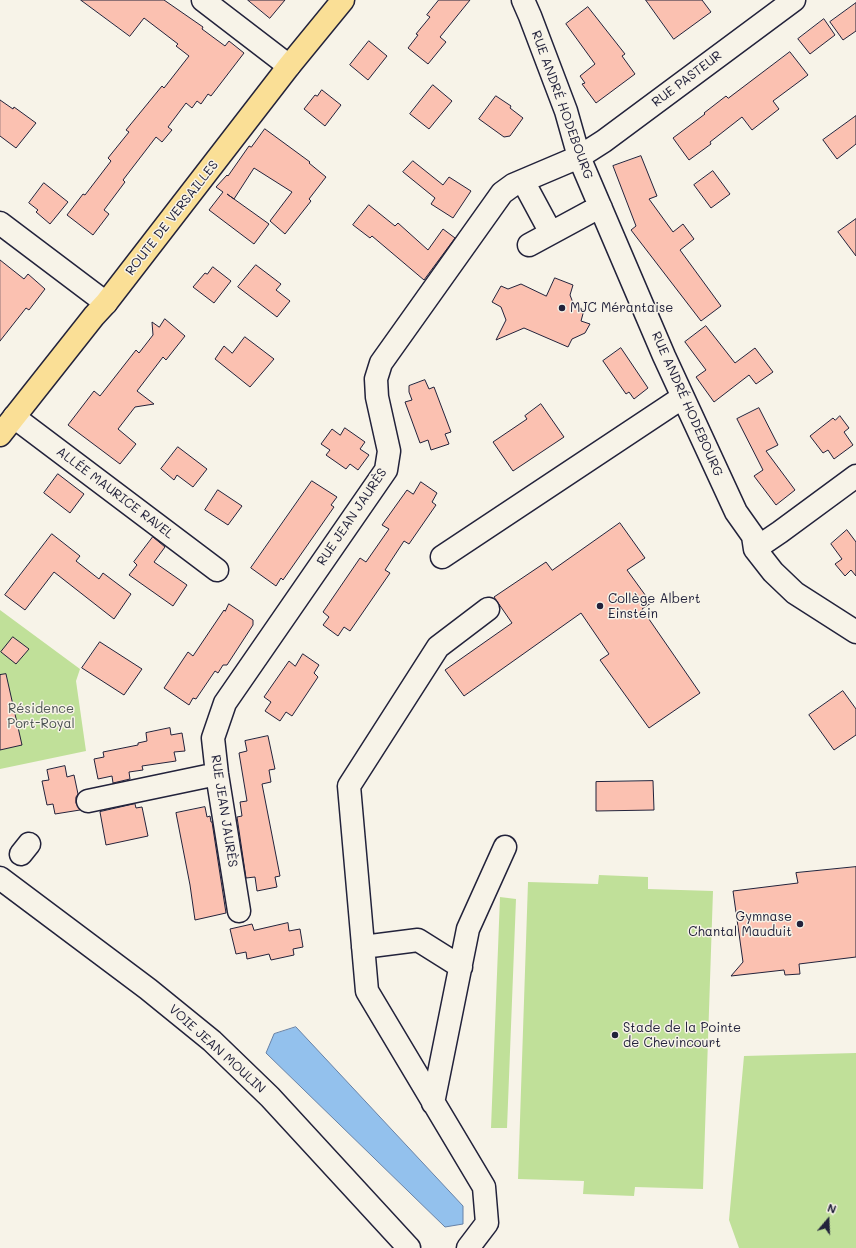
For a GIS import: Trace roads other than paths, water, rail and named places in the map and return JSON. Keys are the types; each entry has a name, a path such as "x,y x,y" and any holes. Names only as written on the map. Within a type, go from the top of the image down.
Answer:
{"main road":[{"name":"ROUTE DE VERSAILLES","path":"0,435 94,316 106,303 289,66 343,0"}],"street":[{"path":"203,0 289,66"},
{"name":"RUE ANDRÉ HODEBOURG","path":"523,0 566,111 578,156 664,356 736,512 753,536 755,549 773,572 795,592 856,632"},
{"name":"RUE PASTEUR","path":"578,156 604,141 794,0"},
{"name":"RUE JEAN JAURÈS","path":"239,911 217,774 213,738 224,703 386,470 389,451 376,397 376,379 381,363 502,193 513,185 578,156"},
{"path":"523,181 551,233"},
{"path":"529,244 590,212 601,208"},
{"path":"0,223 106,303"},
{"path":"442,557 683,397"},
{"name":"ALLÉE MAURICE RAVEL","path":"14,417 217,570"},
{"path":"755,549 856,476"},
{"path":"468,1248 487,1223 484,1187 367,990 348,786 438,647 488,609"},
{"path":"88,801 217,774"},
{"path":"433,1103 468,929 505,847"},
{"name":"VOIE JEAN MOULIN","path":"0,878 148,989 212,1041 270,1097 409,1248"},
{"path":"363,947 418,940 461,967"}],"water":[{"path":"296,1027 463,1206 463,1224 445,1227 266,1053 274,1034"}],"place":[{"name":"MJC Mérantaise","path":"562,308"},
{"name":"Collège Albert Einstein","path":"600,606"},
{"name":"Gymnase Chantal Mauduit","path":"800,924"},
{"name":"Stade de la Pointe de Chevincourt","path":"615,1035"}],"park label":[{"name":"Résidence Port-Royal","path":"41,716"}]}
